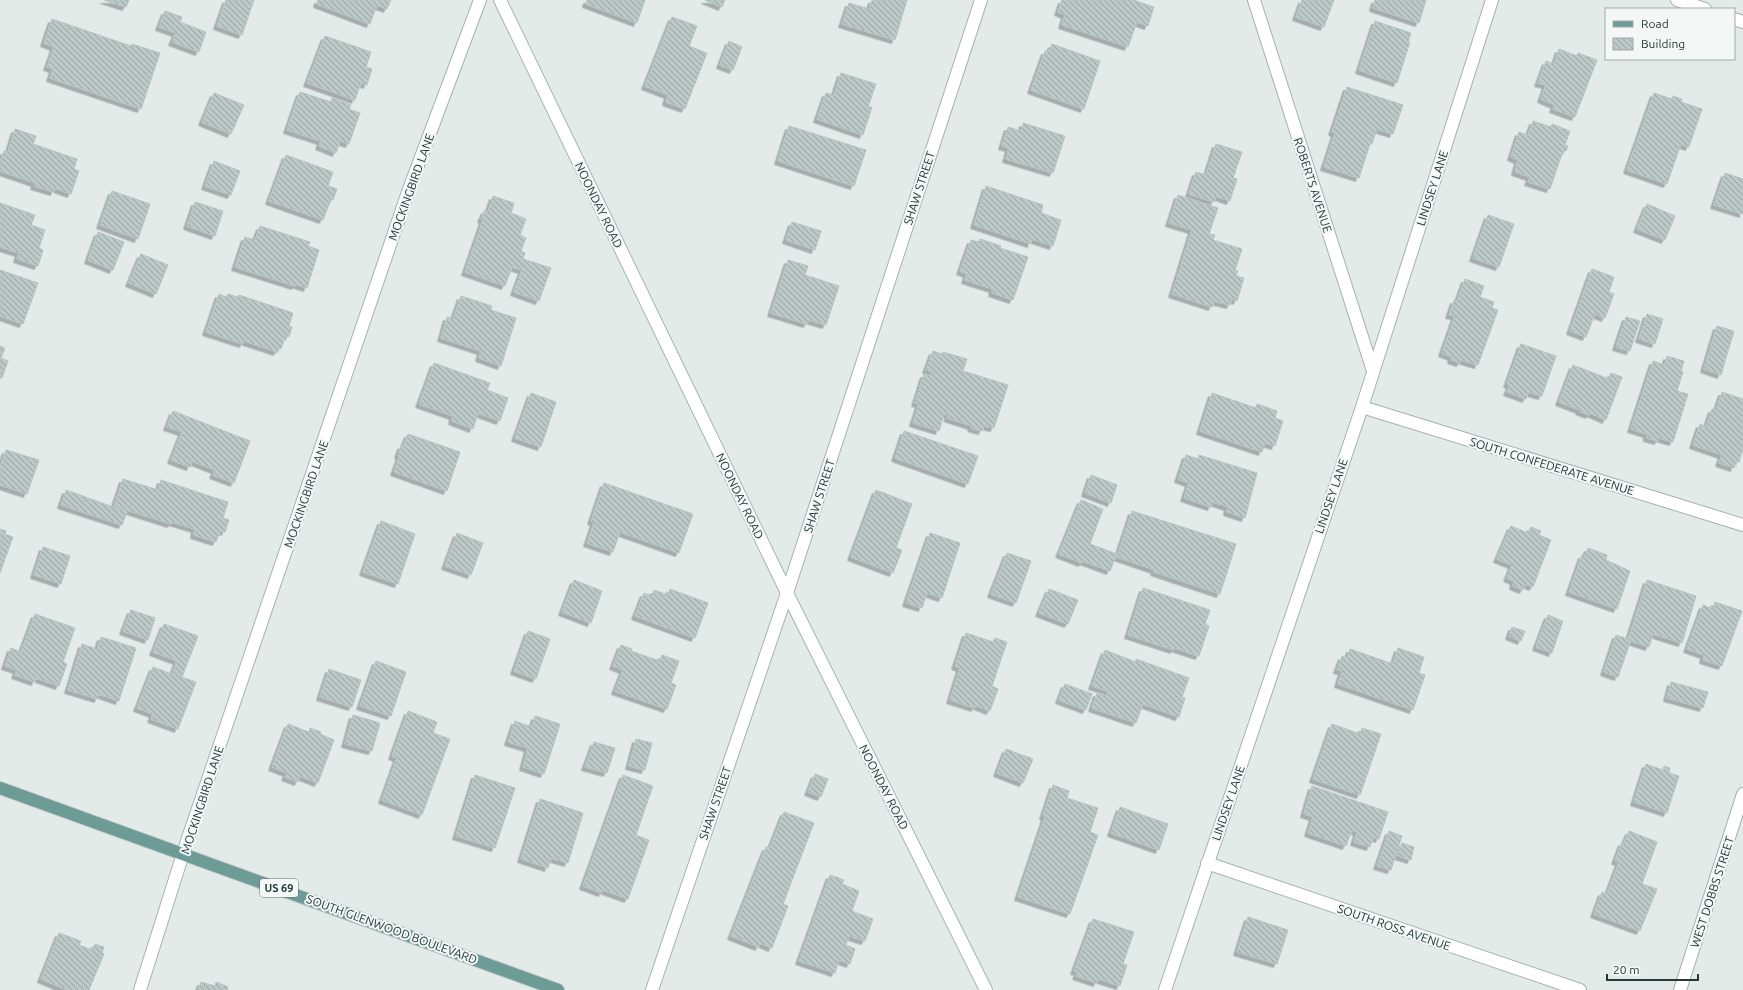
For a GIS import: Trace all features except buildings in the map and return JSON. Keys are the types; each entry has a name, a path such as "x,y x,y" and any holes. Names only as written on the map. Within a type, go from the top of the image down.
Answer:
{"main road":[{"name":"SOUTH GLENWOOD BOULEVARD","path":"0,788 558,990"}],"street":[{"name":"MOCKINGBIRD LANE","path":"140,990 184,854 409,189 480,0"},
{"name":"NOONDAY ROAD","path":"500,0 787,593 986,990"},
{"name":"SHAW STREET","path":"652,990 787,593 981,0"},
{"name":"ROBERTS AVENUE","path":"1254,0 1373,371"},
{"name":"LINDSEY LANE","path":"1165,990 1362,407 1492,0"},
{"path":"1677,0 1702,8"},
{"name":"SOUTH CONFEDERATE AVENUE","path":"1362,407 1743,525"},
{"name":"WEST DOBBS STREET","path":"1680,990 1743,794"},
{"name":"SOUTH ROSS AVENUE","path":"1207,863 1580,990"}]}
